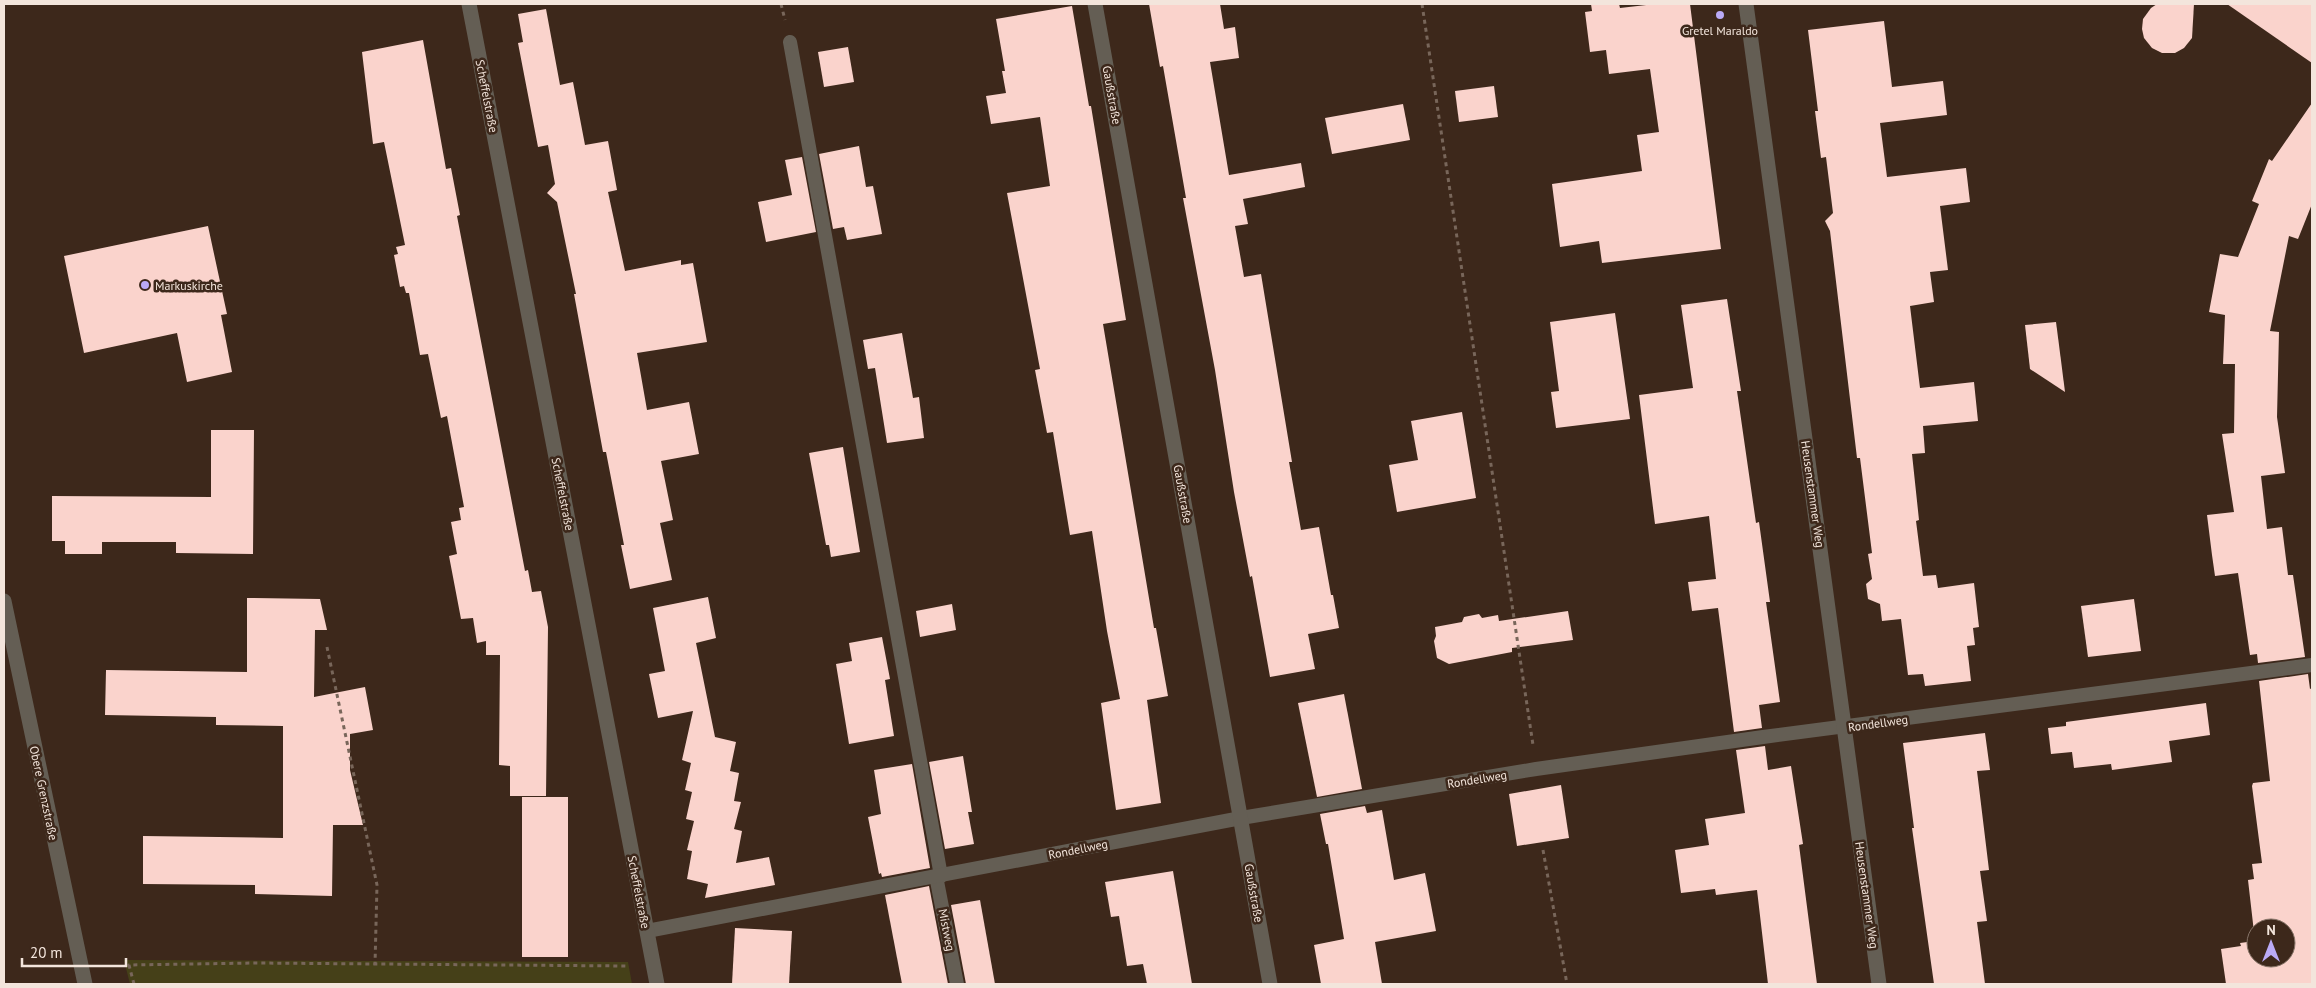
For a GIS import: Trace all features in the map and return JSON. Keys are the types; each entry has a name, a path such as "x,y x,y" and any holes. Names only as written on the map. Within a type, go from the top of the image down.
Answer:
{"street":[{"name":"Scheffelstraße","path":"469,4 657,984"},
{"name":"Gaußstraße","path":"1095,4 1270,984"},
{"name":"Heusenstammer Weg","path":"1746,4 1879,984"},
{"name":"Obere Grenzstraße","path":"4,601 85,984"}],"lane":[{"name":"Mistweg","path":"790,42 957,984"},
{"name":"Rondellweg","path":"647,931 1241,818 1536,769 2312,665"}],"path":[{"path":"1422,4 1536,769"},
{"path":"327,647 377,885 375,965"},
{"path":"1543,850 1566,984"},
{"path":"134,984 130,965 256,963 654,966"}],"shaded area":[{"path":"124,960 628,962 632,984 130,984"}],"building":[{"path":"1149,4 1220,4 1224,29 1235,27 1239,58 1210,62 1229,175 1301,163 1305,187 1243,199 1248,224 1235,226 1244,277 1261,274 1292,462 1289,462 1301,530 1319,527 1339,628 1308,634 1315,669 1270,677 1252,576 1250,577 1234,492 1215,370 1183,198 1186,198 1163,66 1160,67"},
{"path":"1591,4 1619,4 1620,8 1655,4 1690,4 1721,249 1602,263 1599,241 1560,247 1552,184 1642,171 1637,135 1659,132 1650,69 1609,74 1606,50 1590,52 1585,12 1592,11"},
{"path":"2157,4 2194,4 2192,38 2184,48 2175,53 2162,53 2152,48 2144,38 2142,29 2143,19 2151,8"},
{"path":"2227,4 2312,4 2312,63"},
{"path":"1072,6 1089,106 1091,106 1126,320 1103,324 1154,628 1156,628 1168,696 1147,700 1161,803 1116,810 1101,703 1120,699 1107,631 1092,531 1070,535 1053,432 1047,433 1035,370 1040,369 1007,193 1050,186 1040,117 991,124 986,96 1006,93 1002,71 1005,71 996,19"},
{"path":"546,9 560,85 573,82 585,145 608,141 617,190 608,192 625,271 681,260 681,265 693,263 707,342 637,353 647,410 689,402 699,454 661,461 673,520 660,523 672,580 630,589 621,545 624,545 606,452 603,452 574,294 576,294 557,202 547,193 555,184 548,145 538,147 518,43 523,42 518,14"},
{"path":"1884,21 1892,87 1943,81 1947,115 1880,123 1887,177 1966,168 1970,202 1940,206 1948,270 1930,272 1934,302 1910,306 1920,388 1974,382 1978,421 1923,426 1925,453 1912,454 1919,520 1916,521 1923,576 1936,575 1938,588 1974,583 1979,627 1973,628 1975,645 1967,646 1971,681 1925,686 1923,674 1908,675 1901,619 1882,621 1880,604 1868,599 1866,584 1872,579 1868,554 1872,553 1860,458 1857,458 1830,231 1825,221 1833,213 1826,157 1821,158 1815,111 1818,111 1808,30"},
{"path":"423,40 446,169 451,168 460,215 457,216 525,571 528,570 532,592 541,591 548,627 546,796 510,796 510,766 499,765 500,655 486,655 486,641 477,643 473,618 461,619 449,556 457,554 451,522 461,520 459,508 464,507 447,416 441,418 428,354 420,355 409,293 406,293 404,286 400,287 394,255 398,254 396,247 405,245 384,142 373,144 362,52"},
{"path":"848,47 854,82 824,87 818,52"},
{"path":"1494,86 1498,117 1459,122 1455,91"},
{"path":"2312,103 2312,204 2298,239 2289,236 2270,331 2279,332 2277,417 2285,473 2261,476 2267,529 2282,527 2288,575 2293,575 2305,657 2258,663 2257,654 2250,655 2238,573 2215,576 2212,555 2207,515 2234,512 2222,434 2234,433 2235,364 2223,364 2225,315 2209,312 2220,254 2238,257 2259,204 2252,201 2269,159 2272,161"},
{"path":"1403,104 1410,140 1332,154 1325,118"},
{"path":"859,146 866,187 873,186 882,234 847,240 844,227 833,229 819,154"},
{"path":"802,157 816,232 766,242 758,202 792,195 785,160"},
{"name":"Markuskirche","path":"208,226 227,314 221,315 232,372 187,382 177,333 84,353 64,256"},
{"path":"1727,299 1741,391 1737,391 1756,523 1759,522 1770,602 1766,602 1780,702 1759,705 1762,728 1734,732 1718,608 1692,611 1688,582 1716,579 1709,516 1655,524 1639,395 1693,388 1681,305"},
{"path":"1615,313 1630,419 1556,428 1551,392 1559,391 1550,322"},
{"path":"2056,322 2065,392 2030,369 2025,325"},
{"path":"902,333 913,398 919,397 924,438 887,443 875,368 868,369 863,340"},
{"path":"1462,412 1476,498 1397,512 1389,465 1418,460 1411,421"},
{"path":"211,430 254,430 253,554 176,553 176,542 102,542 102,554 65,554 65,541 52,541 52,496 211,497"},
{"path":"843,447 860,552 831,557 829,545 826,545 809,453"},
{"path":"708,597 716,638 696,643 715,737 736,742 730,771 739,773 734,801 741,802 734,829 742,831 736,863 769,857 775,885 705,898 708,884 687,879 692,851 687,850 694,821 686,819 692,792 685,790 691,763 682,760 693,711 658,718 649,674 665,671 653,608"},
{"path":"247,598 320,599 327,630 315,630 314,697 365,687 373,730 350,734 350,770 363,825 333,825 332,896 255,894 255,885 143,884 143,836 283,838 283,726 216,725 216,717 105,715 106,670 247,672"},
{"path":"2134,599 2141,651 2088,657 2081,606"},
{"path":"952,604 956,630 920,637 916,611"},
{"path":"1568,611 1573,640 1512,648 1512,652 1449,664 1437,658 1434,641 1436,636 1435,627 1462,622 1464,617 1479,614 1482,618 1498,615 1499,621"},
{"path":"882,637 890,679 885,680 894,736 849,744 836,664 852,661 849,643"},
{"path":"2308,674 2310,689 2312,688 2312,984 2226,984 2221,949 2241,946 2240,943 2246,942 2246,968 2296,968 2296,918 2252,918 2248,880 2254,879 2252,864 2262,863 2252,786 2253,783 2270,781 2259,681"},
{"path":"1344,694 1362,789 1317,797 1298,703"},
{"path":"2206,703 2210,735 2169,741 2172,762 2112,770 2111,764 2074,768 2072,752 2051,754 2048,728 2066,726 2066,722"},
{"path":"1985,733 1990,770 1977,771 1989,870 1980,871 1987,921 1977,922 1985,984 1934,984 1912,828 1914,828 1903,743"},
{"path":"1765,746 1768,770 1791,766 1803,844 1799,845 1817,984 1768,984 1757,890 1716,895 1715,889 1681,893 1675,850 1709,845 1705,819 1745,813 1736,750"},
{"path":"963,756 972,812 968,812 974,844 945,849 929,762"},
{"path":"912,764 930,868 882,877 881,873 879,874 868,817 881,814 874,770"},
{"path":"1561,785 1569,838 1517,846 1509,794"},
{"path":"522,797 568,797 568,957 522,957"},
{"path":"1365,806 1367,813 1382,810 1394,880 1425,873 1436,931 1375,942 1382,984 1321,984 1314,945 1344,939 1328,844 1326,844 1320,814"},
{"path":"1173,871 1192,984 1147,984 1143,964 1127,966 1119,916 1111,917 1105,882"},
{"path":"929,886 948,984 902,984 885,895"},
{"path":"980,900 995,984 966,984 951,905"},
{"path":"735,928 792,931 789,984 732,984"}],"place":[{"name":"Gretel Maraldo","path":"1720,15"},
{"name":"Markuskirche","path":"145,285"}]}
